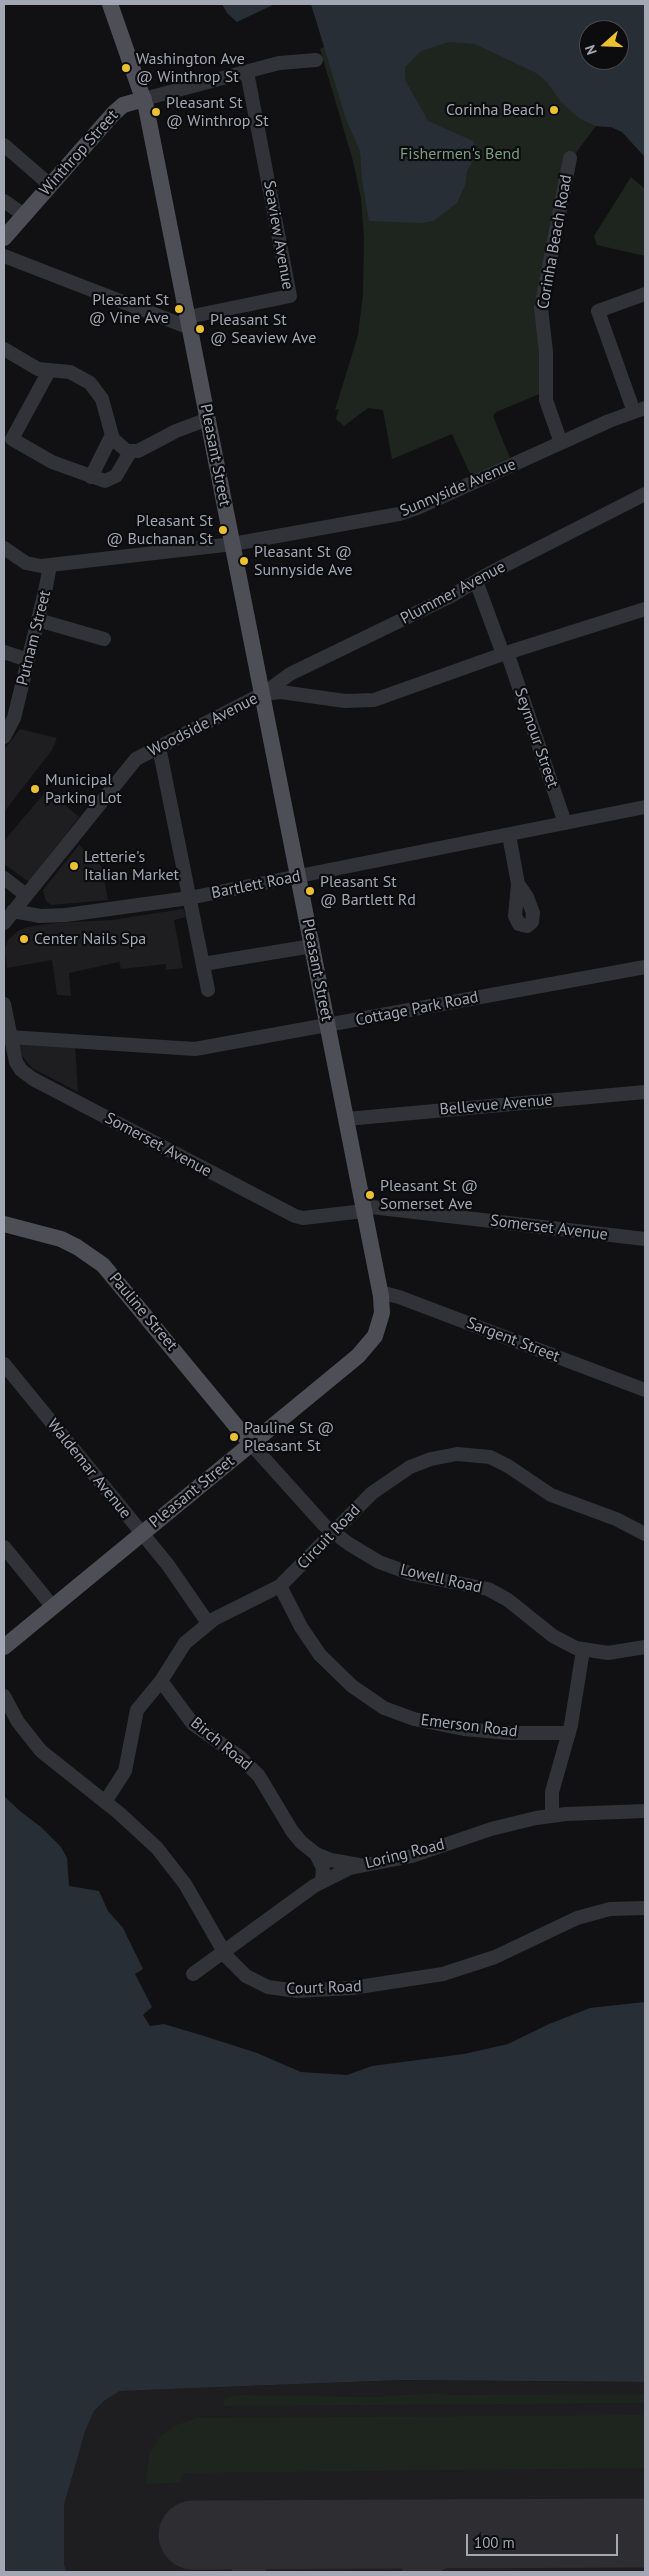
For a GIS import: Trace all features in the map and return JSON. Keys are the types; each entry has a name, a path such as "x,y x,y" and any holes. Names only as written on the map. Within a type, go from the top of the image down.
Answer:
{"main road":[{"name":"Pleasant Street","path":"4,1647 370,1344 377,1333 382,1317 380,1292 364,1209 144,99 110,4"},
{"name":"Winthrop Street","path":"4,238 118,109 144,99"},
{"name":"Pauline Street","path":"4,1224 61,1239 77,1247 103,1265 116,1278 251,1444"}],"street":[{"name":"Winthrop Street","path":"144,99 284,62 316,60"},
{"name":"Seaview Avenue","path":"189,323 290,296 247,72"},
{"path":"4,145 50,186"},
{"name":"Corinha Beach Road","path":"562,443 546,400 546,356 541,308 570,158"},
{"path":"4,201 24,215"},
{"path":"4,256 189,323"},
{"path":"639,410 598,311 645,294"},
{"path":"4,349 38,369 70,372 90,383 102,399 112,435 120,447 130,452 138,451 176,431 208,419"},
{"path":"49,371 12,439 52,462 105,481 114,478 130,452"},
{"name":"Sunnyside Avenue","path":"4,548 30,564 50,565 232,544 405,512 639,410"},
{"path":"91,477 112,435"},
{"name":"Plummer Avenue","path":"262,694 290,674 645,494"},
{"name":"Putnam Street","path":"4,737 12,722 50,565"},
{"name":"Seymour Street","path":"476,581 505,653 565,823"},
{"name":"Woodside Avenue","path":"4,923 136,759 262,694 281,692 352,702 374,700 505,653 645,609"},
{"path":"38,620 104,639"},
{"path":"4,652 28,660"},
{"path":"159,747 208,990"},
{"name":"Bartlett Road","path":"13,911 40,916 66,915 189,898 645,808"},
{"path":"508,835 518,884"},
{"path":"4,878 26,895"},
{"path":"203,964 312,946"},
{"name":"Cottage Park Road","path":"10,1037 195,1049 645,967"},
{"name":"Somerset Avenue","path":"4,1004 18,1066 33,1080 295,1216 303,1218 364,1209 645,1239"},
{"name":"Bellevue Avenue","path":"346,1119 645,1092"},
{"name":"Sargent Street","path":"380,1292 398,1297 645,1390"},
{"name":"Waldemar Avenue","path":"4,1364 168,1565 208,1623"},
{"name":"Lowell Road","path":"251,1444 333,1532 371,1558 418,1576 488,1589 508,1600 558,1640 583,1650 614,1652 645,1647"},
{"name":"Circuit Road","path":"105,1802 125,1772 135,1714 144,1699 161,1681 181,1647 208,1623 280,1586 372,1493 397,1474 424,1461 464,1453 483,1455 496,1459 551,1496 616,1518 645,1534"},
{"path":"4,1546 53,1607"},
{"name":"Emerson Road","path":"280,1586 301,1627 320,1654 352,1686 384,1708 414,1719 452,1727 501,1732 569,1733"},
{"path":"552,1815 552,1792 569,1733 583,1650"},
{"name":"Birch Road","path":"161,1681 193,1724 235,1753 254,1770 292,1831 301,1842 316,1854 337,1862 360,1866"},
{"name":"Court Road","path":"4,1696 18,1722 41,1751 138,1829 169,1862 194,1899 224,1952 243,1973 273,1988 297,1991 352,1988 401,1982 453,1972 495,1957 577,1918 610,1909 645,1908"},
{"name":"Loring Road","path":"193,1974 322,1881 360,1866 412,1856 491,1829 552,1815 645,1811"},
{"path":"316,1854 323,1868 322,1881"}],"shaded area":[{"path":"222,4 275,4 237,22 227,13"},
{"path":"311,4 645,4 645,157 622,132 611,127 596,126 580,119 561,102 547,82 536,73 475,44 449,42 421,51 405,67 405,80 428,121 473,141 476,155 467,171 465,185 457,203 433,221 421,223 369,221 362,179 360,151 346,119"},
{"path":"20,729 57,738 52,750 4,812 4,750"},
{"path":"47,790 79,817 29,882 4,864 4,841"},
{"path":"79,845 102,867 108,900 51,905 46,901 43,890"},
{"path":"183,909 186,917 174,920 183,968 166,970 166,964 121,969 119,962 69,973 71,996 57,995 52,960 7,968 5,949 8,940 18,931 28,927 54,923 112,920"},
{"path":"17,1042 75,1046 78,1092 32,1068 23,1057"},
{"path":"4,1796 41,1827 61,1847 67,1858 69,1886 99,1891 108,1911 123,1928 143,1969 135,1974 152,2007 143,2015 150,2026 164,2024 204,2036 257,2053 301,2072 347,2075 372,2066 464,2054 508,2044 549,2024 590,2008 645,2002 645,2382 402,2380 120,2391 104,2401 94,2411 85,2432 64,2505 64,2565 67,2572 4,2572"},
{"path":"402,2380 645,2382 645,2572 67,2572 64,2566 64,2505 85,2432 94,2411 104,2401 120,2391"}],"green space":[{"name":"Fishermen's Bend","path":"311,4 579,58 579,70 622,70 645,157 622,132 611,127 596,126 575,154 548,247 542,393 496,412 493,416 510,458 471,476 452,434 392,459 383,410 368,408 344,426 336,419 339,409 335,410 358,335 363,294 364,237 361,198 353,161 320,49 325,46"},
{"path":"631,177 645,189 645,256 597,245 594,236"},
{"path":"438,2393 446,2395 645,2394 645,2403 223,2406 225,2397 239,2395 374,2397"},
{"path":"645,2415 645,2468 184,2473 180,2483 145,2484 149,2455 159,2438 173,2426 197,2418"}],"taxiway":[{"path":"416,2572 435,2558 464,2543 489,2537 541,2533"},
{"path":"246,2572 258,2557 281,2542 295,2537 329,2534"}],"runway":[{"path":"193,2535 645,2533"}],"place":[{"name":"Washington Ave @ Winthrop St","path":"126,68"},
{"name":"Corinha Beach","path":"554,110"},
{"name":"Pleasant St @ Winthrop St","path":"156,112"},
{"name":"Pleasant St @ Vine Ave","path":"179,309"},
{"name":"Pleasant St @ Seaview Ave","path":"200,329"},
{"name":"Pleasant St @ Buchanan St","path":"223,530"},
{"name":"Pleasant St @ Sunnyside Ave","path":"244,561"},
{"name":"Municipal Parking Lot","path":"35,789"},
{"name":"Letterie's Italian Market","path":"74,866"},
{"name":"Pleasant St @ Bartlett Rd","path":"310,891"},
{"name":"Center Nails Spa","path":"24,939"},
{"name":"Pleasant St @ Somerset Ave","path":"370,1195"},
{"name":"Pauline St @ Pleasant St","path":"234,1437"}]}
